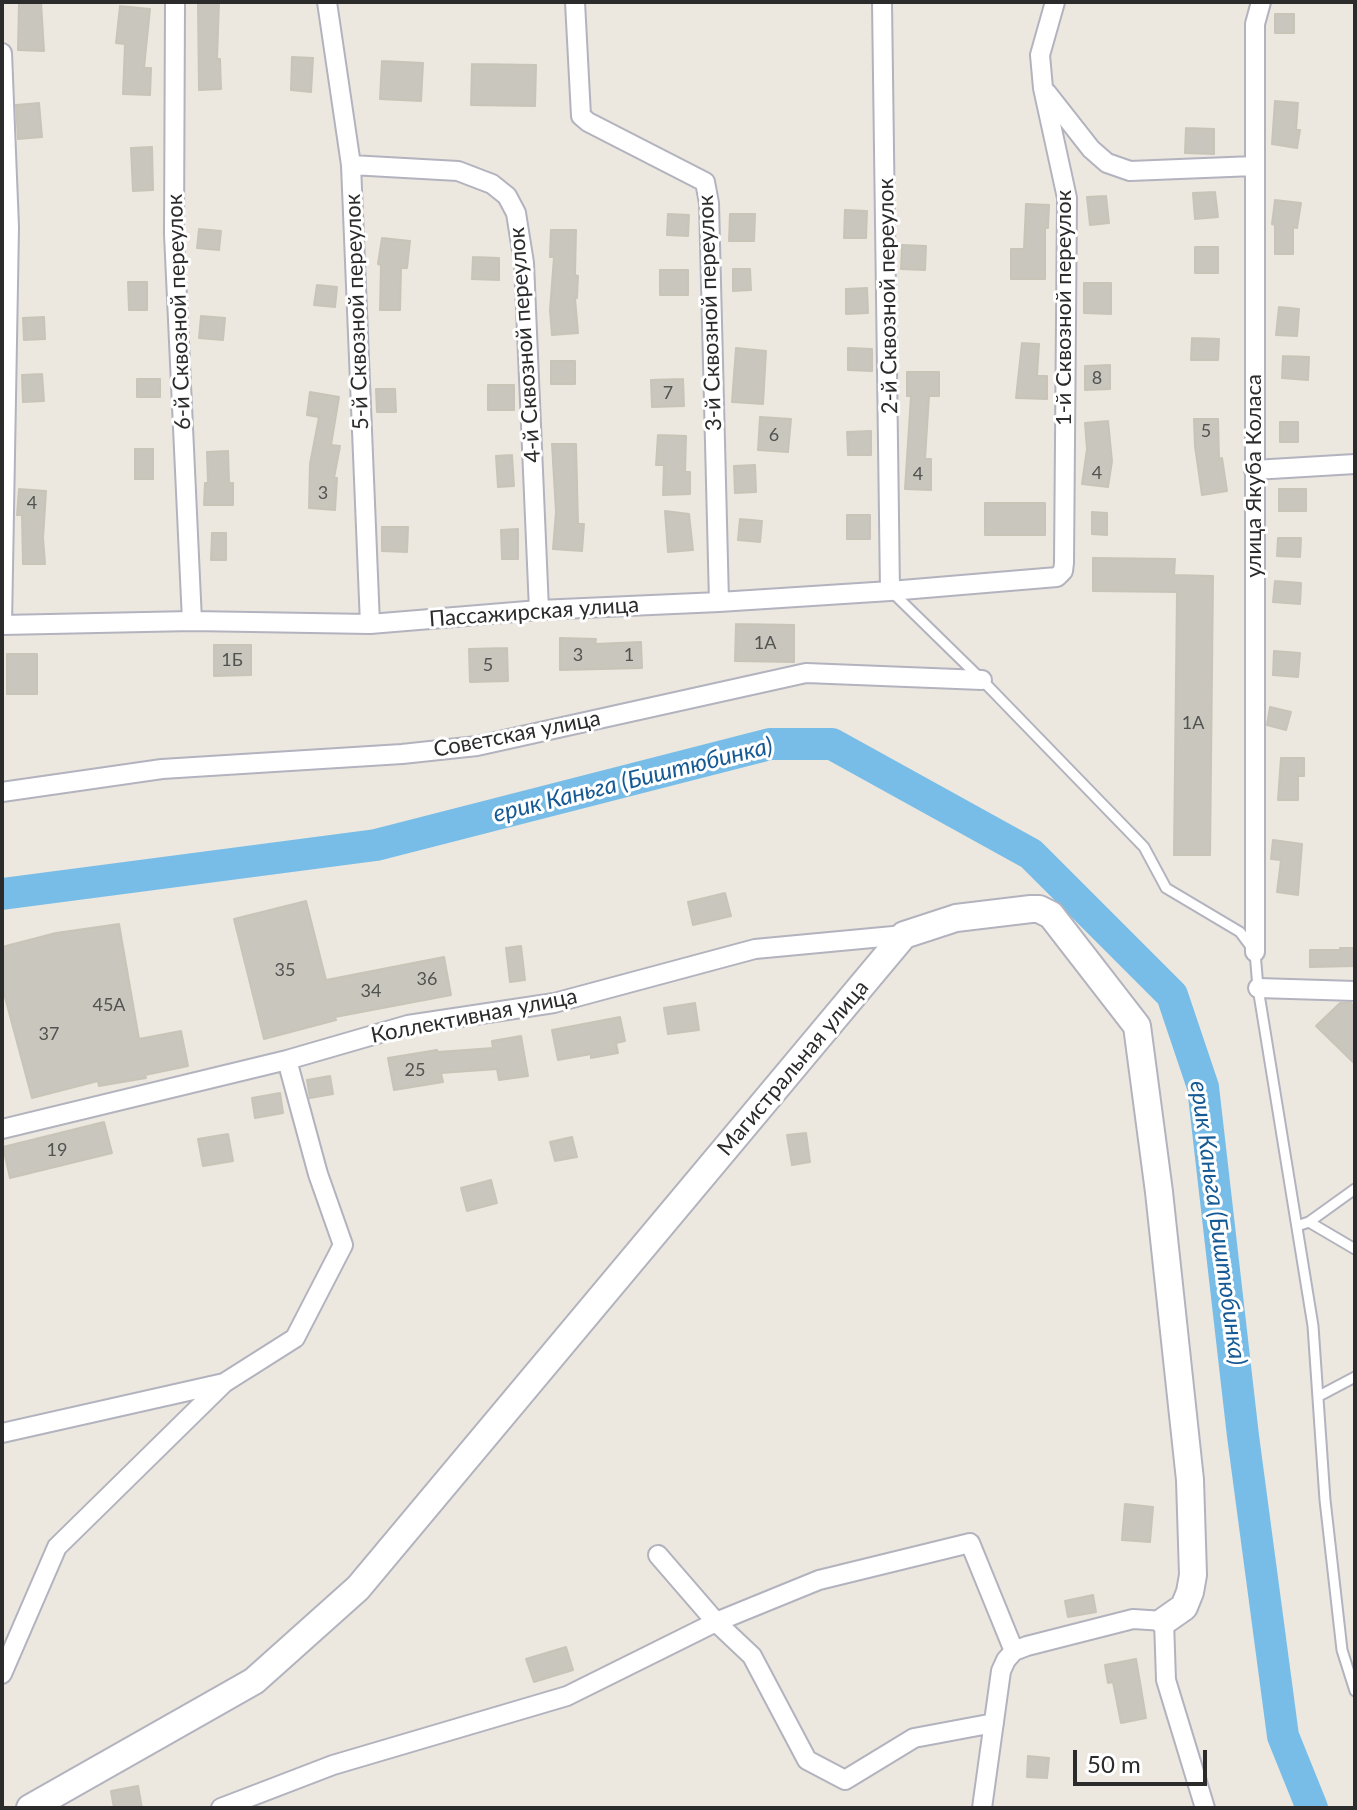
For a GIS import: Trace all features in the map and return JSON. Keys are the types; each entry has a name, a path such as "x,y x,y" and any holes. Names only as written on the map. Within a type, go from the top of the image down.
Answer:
{"street":[{"name":"6-й Сквозной переулок","path":"175,2 174,234 192,621"},
{"name":"5-й Сквозной переулок","path":"327,2 351,165 370,624"},
{"name":"3-й Сквозной переулок","path":"575,2 581,116 705,182 709,203 719,602"},
{"name":"2-й Сквозной переулок","path":"882,2 890,591"},
{"name":"1-й Сквозной переулок","path":"1055,2 1040,55 1043,88 1067,198 1063,571"},
{"name":"улица Якуба Коласа","path":"1255,952 1254,166 1255,24 1261,2"},
{"path":"2,53 9,227 2,625"},
{"path":"1043,88 1091,149 1107,163 1130,171 1254,166"},
{"name":"4-й Сквозной переулок","path":"351,165 458,171 492,184 507,196 516,213 524,263 539,610"},
{"path":"1254,470 1355,464"},
{"name":"Пассажирская улица","path":"2,625 192,621 370,624 539,610 890,591 1057,577 1063,571"},
{"name":"Советская улица","path":"2,792 162,769 402,754 477,746 806,673 982,680"},
{"path":"904,935 956,918 1031,909 1044,911 1056,919 1137,1026 1159,1192 1190,1480 1193,1575 1184,1607 1164,1621 1117,1621 1014,1651 1001,1671 982,1808"},
{"name":"Коллективная улица","path":"2,1129 287,1060 408,1025 554,1003 755,949 904,935"},
{"name":"Магистральная улица","path":"30,1808 254,1681 358,1588 904,935"},
{"path":"1258,988 1355,991"},
{"path":"2,1674 57,1547 224,1383 295,1338 343,1245 318,1174 287,1060"},
{"path":"2,1433 224,1383"},
{"path":"221,1808 333,1765 567,1696 716,1622 819,1580 970,1543 1014,1651"},
{"path":"658,1555 716,1622 752,1656 807,1760 845,1780 914,1738 994,1723"},
{"path":"1164,1621 1166,1680 1205,1808"}],"lane":[{"path":"890,591 982,680 1144,847 1166,888 1240,932 1255,952 1258,988 1313,1326 1325,1500 1342,1650 1355,1691"},
{"path":"1297,1226 1309,1222 1355,1189"},
{"path":"1309,1222 1355,1249"},
{"path":"1319,1396 1355,1377"}],"building":[{"path":"19,2 41,2 44,51 18,50"},
{"path":"198,2 219,2 217,59 220,59 221,89 199,90"},
{"path":"120,6 150,9 144,68 151,68 150,95 123,94 125,44 116,43"},
{"path":"1275,14 1294,14 1294,33 1275,33"},
{"path":"292,57 313,58 311,92 291,90"},
{"path":"382,61 423,63 421,101 380,99"},
{"path":"472,64 536,65 535,106 471,105"},
{"path":"1275,101 1298,103 1296,130 1300,130 1297,148 1272,144"},
{"path":"39,103 42,137 18,139 16,105"},
{"path":"1186,128 1214,129 1214,154 1185,153"},
{"path":"152,147 153,190 133,191 131,148"},
{"path":"1215,192 1218,217 1195,219 1193,193"},
{"path":"1106,196 1109,223 1090,225 1087,197"},
{"path":"1275,200 1301,203 1297,228 1293,227 1293,254 1275,254 1275,225 1272,224"},
{"path":"1026,204 1049,205 1048,228 1045,228 1045,279 1011,279 1011,249 1024,249"},
{"path":"845,210 867,211 866,238 844,238"},
{"path":"668,214 689,215 688,236 667,235"},
{"path":"730,214 755,214 754,241 729,241"},
{"path":"199,229 221,231 219,250 197,248"},
{"path":"551,230 576,230 578,333 552,335 550,310 554,257 550,257"},
{"path":"382,238 410,241 407,268 401,268 400,310 380,310 381,265 378,264"},
{"path":"902,245 926,246 925,270 901,269"},
{"path":"1195,247 1218,247 1218,273 1195,273"},
{"path":"473,257 499,258 499,280 472,279"},
{"path":"733,269 750,269 751,290 733,291"},
{"path":"660,270 688,270 688,295 660,295"},
{"path":"128,282 147,282 147,310 129,310"},
{"path":"1084,283 1111,283 1111,314 1084,313"},
{"path":"317,285 337,287 335,307 314,305"},
{"path":"867,288 868,313 846,314 846,289"},
{"path":"1279,307 1299,309 1297,336 1276,335"},
{"path":"201,316 225,318 223,340 199,338"},
{"path":"44,317 45,339 24,340 23,318"},
{"path":"1192,338 1219,339 1218,360 1191,360"},
{"path":"1022,343 1039,344 1037,376 1047,376 1047,399 1016,398"},
{"path":"736,348 766,351 763,404 732,402"},
{"path":"848,348 872,349 872,371 848,370"},
{"path":"1283,356 1309,357 1308,380 1282,378"},
{"path":"551,361 575,361 575,384 551,384"},
{"path":"1110,365 1110,389 1085,390 1085,366"},
{"path":"907,372 939,372 939,396 929,396 925,459 931,459 931,490 905,489 911,396 907,396"},
{"path":"42,374 44,401 23,402 22,375"},
{"path":"137,379 160,379 160,397 137,397"},
{"path":"683,379 684,406 652,407 651,380"},
{"path":"488,385 514,385 514,410 488,410"},
{"path":"376,389 395,389 396,412 377,412"},
{"path":"310,392 339,397 331,445 340,446 334,478 337,478 335,510 309,508 310,464 319,417 307,415"},
{"path":"760,417 791,419 788,452 758,450"},
{"path":"1194,419 1218,419 1219,459 1222,458 1227,491 1202,495"},
{"path":"1108,421 1112,461 1108,487 1082,484 1087,449 1085,423"},
{"path":"1280,422 1298,422 1298,442 1280,442"},
{"path":"871,431 871,455 848,455 847,432"},
{"path":"658,435 686,436 685,472 690,472 690,494 663,495 664,465 656,465"},
{"path":"552,444 576,444 578,524 584,524 582,551 553,549 556,512"},
{"path":"135,449 153,449 153,479 135,479"},
{"path":"228,451 233,505 204,505 205,483 208,483 207,452"},
{"path":"512,455 514,486 498,487 496,456"},
{"path":"755,465 756,492 735,493 734,466"},
{"path":"19,489 46,491 45,564 23,564 22,515 17,515"},
{"path":"1279,489 1306,489 1306,511 1279,511"},
{"path":"985,503 1045,503 1045,535 985,535"},
{"path":"665,511 689,514 693,550 668,552"},
{"path":"1092,512 1107,513 1107,535 1092,534"},
{"path":"847,515 870,515 870,539 847,539"},
{"path":"740,519 762,521 760,542 738,540"},
{"path":"382,527 408,527 407,552 382,551"},
{"path":"518,529 518,559 502,559 501,530"},
{"path":"212,533 226,533 226,560 211,560"},
{"path":"1278,538 1301,538 1300,557 1277,556"},
{"path":"1093,558 1175,559 1174,575 1213,576 1210,855 1174,855 1177,592 1093,591"},
{"path":"1275,581 1301,583 1300,604 1273,602"},
{"path":"736,624 794,625 794,662 735,661"},
{"path":"560,638 596,639 595,644 641,642 642,668 560,670"},
{"path":"214,645 251,645 251,675 214,676"},
{"path":"507,648 508,681 470,682 469,649"},
{"path":"1274,651 1300,653 1298,677 1273,675"},
{"path":"7,654 37,654 37,694 7,694"},
{"path":"1270,707 1291,712 1286,730 1267,725"},
{"path":"1281,758 1304,758 1304,776 1298,776 1298,800 1278,800"},
{"path":"1273,840 1302,844 1298,895 1277,892 1281,860 1271,859"},
{"path":"725,893 731,916 693,925 688,902"},
{"path":"306,901 326,980 444,957 451,995 335,1017 336,1020 264,1039 234,919"},
{"path":"119,924 139,1039 181,1031 188,1066 145,1075 146,1078 99,1086 98,1081 32,1098 2,986 2,947 56,933"},
{"path":"521,946 525,980 510,982 506,948"},
{"path":"1355,948 1355,966 1310,967 1310,950"},
{"path":"695,1003 699,1030 668,1034 664,1008"},
{"path":"1340,1003 1351,1003 1355,1007 1355,1064 1316,1026"},
{"path":"620,1017 625,1041 616,1043 618,1053 558,1060 552,1030"},
{"path":"521,1036 528,1076 499,1080 497,1069 441,1073 443,1082 394,1090 388,1058 437,1050 493,1048 492,1041"},
{"path":"330,1076 333,1094 310,1098 307,1080"},
{"path":"280,1093 283,1113 255,1118 252,1098"},
{"path":"104,1122 112,1153 10,1178 3,1147"},
{"path":"806,1133 810,1162 792,1165 787,1135"},
{"path":"228,1134 233,1161 203,1166 198,1139"},
{"path":"572,1137 577,1157 555,1161 550,1142"},
{"path":"491,1180 497,1203 467,1211 461,1188"},
{"path":"1125,1504 1153,1507 1150,1542 1122,1540"},
{"path":"1093,1595 1096,1612 1068,1617 1065,1601"},
{"path":"566,1647 573,1670 534,1682 526,1659"},
{"path":"1136,1659 1146,1718 1121,1723 1113,1682 1108,1683 1105,1665"},
{"path":"1028,1756 1049,1758 1047,1778 1027,1777"},
{"path":"138,1786 142,1808 114,1808 111,1791"}],"waterway":[{"name":"ерик Каньга (Биштюбинка)","path":"2,894 376,845 770,744 832,744 1031,854 1172,995 1203,1087 1243,1436 1283,1736 1312,1808"}]}
